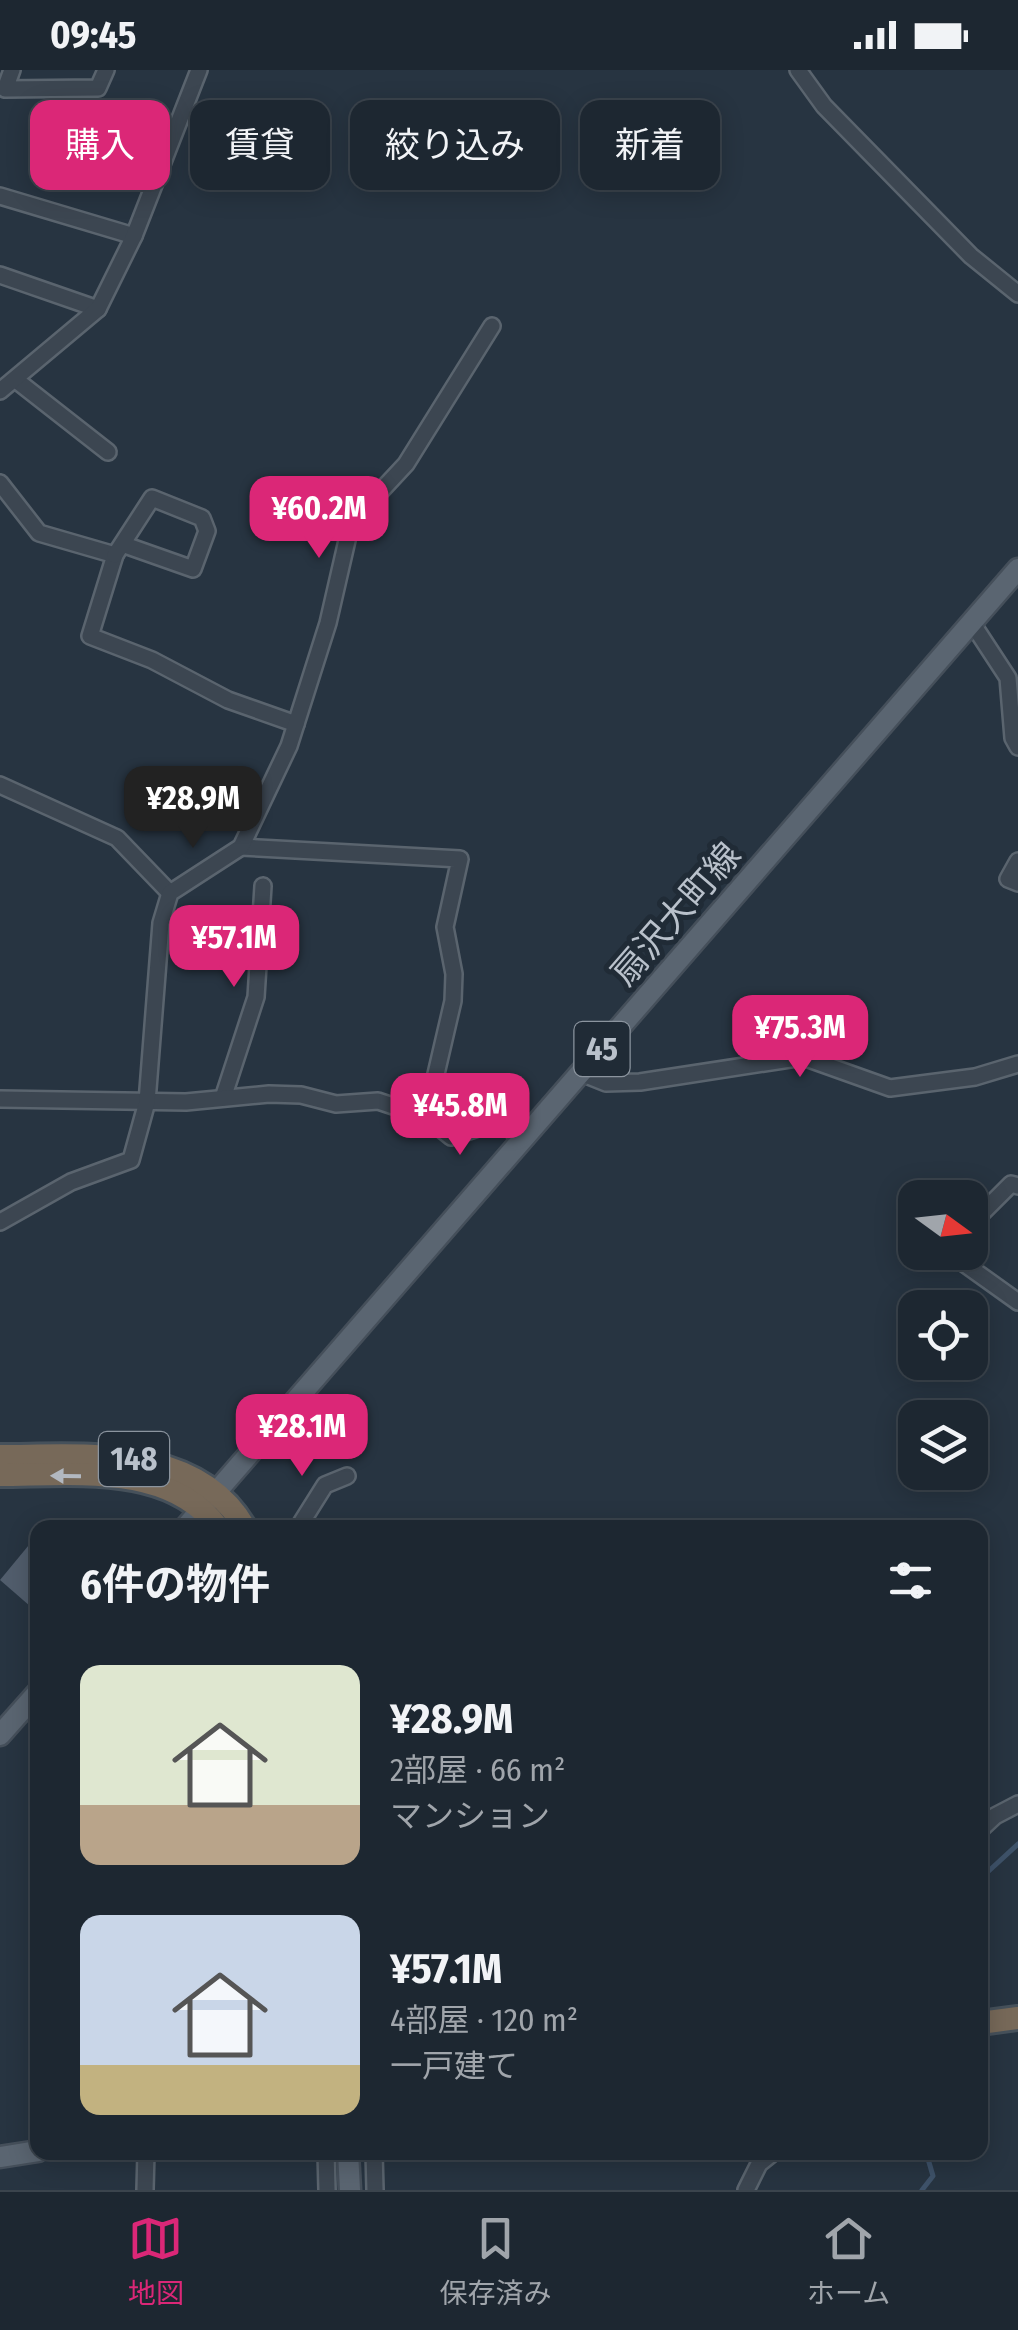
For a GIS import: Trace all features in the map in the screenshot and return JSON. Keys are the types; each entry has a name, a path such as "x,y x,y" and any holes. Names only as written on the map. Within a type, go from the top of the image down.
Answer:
{"highway":[{"name":"148","path":"0,1456 136,1460 177,1470 208,1500 215,1520"},
{"name":"148","path":"0,1475 124,1477 228,1504 239,1520"},
{"path":"988,2022 1018,2018"}],"main road":[{"name":"扇沢大町線","path":"192,1520 1018,569"},
{"path":"0,1735 30,1701"},
{"path":"0,2157 30,2152"},
{"path":"348,2160 350,2190"}],"street":[{"path":"12,70 6,90 98,88 106,70"},
{"path":"0,391 98,309 134,236 199,70"},
{"path":"798,70 824,106 971,256 1018,294"},
{"path":"0,196 134,236"},
{"path":"0,276 98,309"},
{"path":"0,1222 71,1182 131,1160 147,1102 154,1048 160,923 170,892 241,847 289,746 328,623 350,523 406,464 492,326"},
{"path":"16,380 108,452"},
{"path":"0,483 39,534 119,549 193,568 208,531 202,518 152,498 119,549 90,636 152,660 228,700 296,724"},
{"path":"972,624 1008,678 1013,738 1018,747"},
{"path":"0,785 118,838 170,892"},
{"path":"241,847 460,859 445,927 454,974 453,1000 426,1116"},
{"path":"1018,861 1008,879 1018,884"},
{"path":"224,1098 256,997 264,886"},
{"path":"581,1073 606,1083 640,1082 804,1057 890,1088 975,1077 1018,1064"},
{"path":"0,1099 147,1102 301,1095 336,1104 378,1101 426,1116 451,1137 496,1122 525,1137"},
{"path":"988,1207 1011,1184 1018,1186"},
{"path":"973,1270 1018,1302"},
{"path":"303,1520 325,1485 346,1476"},
{"path":"988,1823 1018,1804"},
{"path":"145,2190 146,2160"},
{"path":"326,2160 328,2190"},
{"path":"374,2160 374,2190"},
{"path":"746,2190 764,2160"}],"building":[{"path":"30,1544 30,1606 0,1580"}],"waterway":[{"path":"988,1872 1018,1844"},
{"path":"922,2190 933,2176 928,2160"}]}
